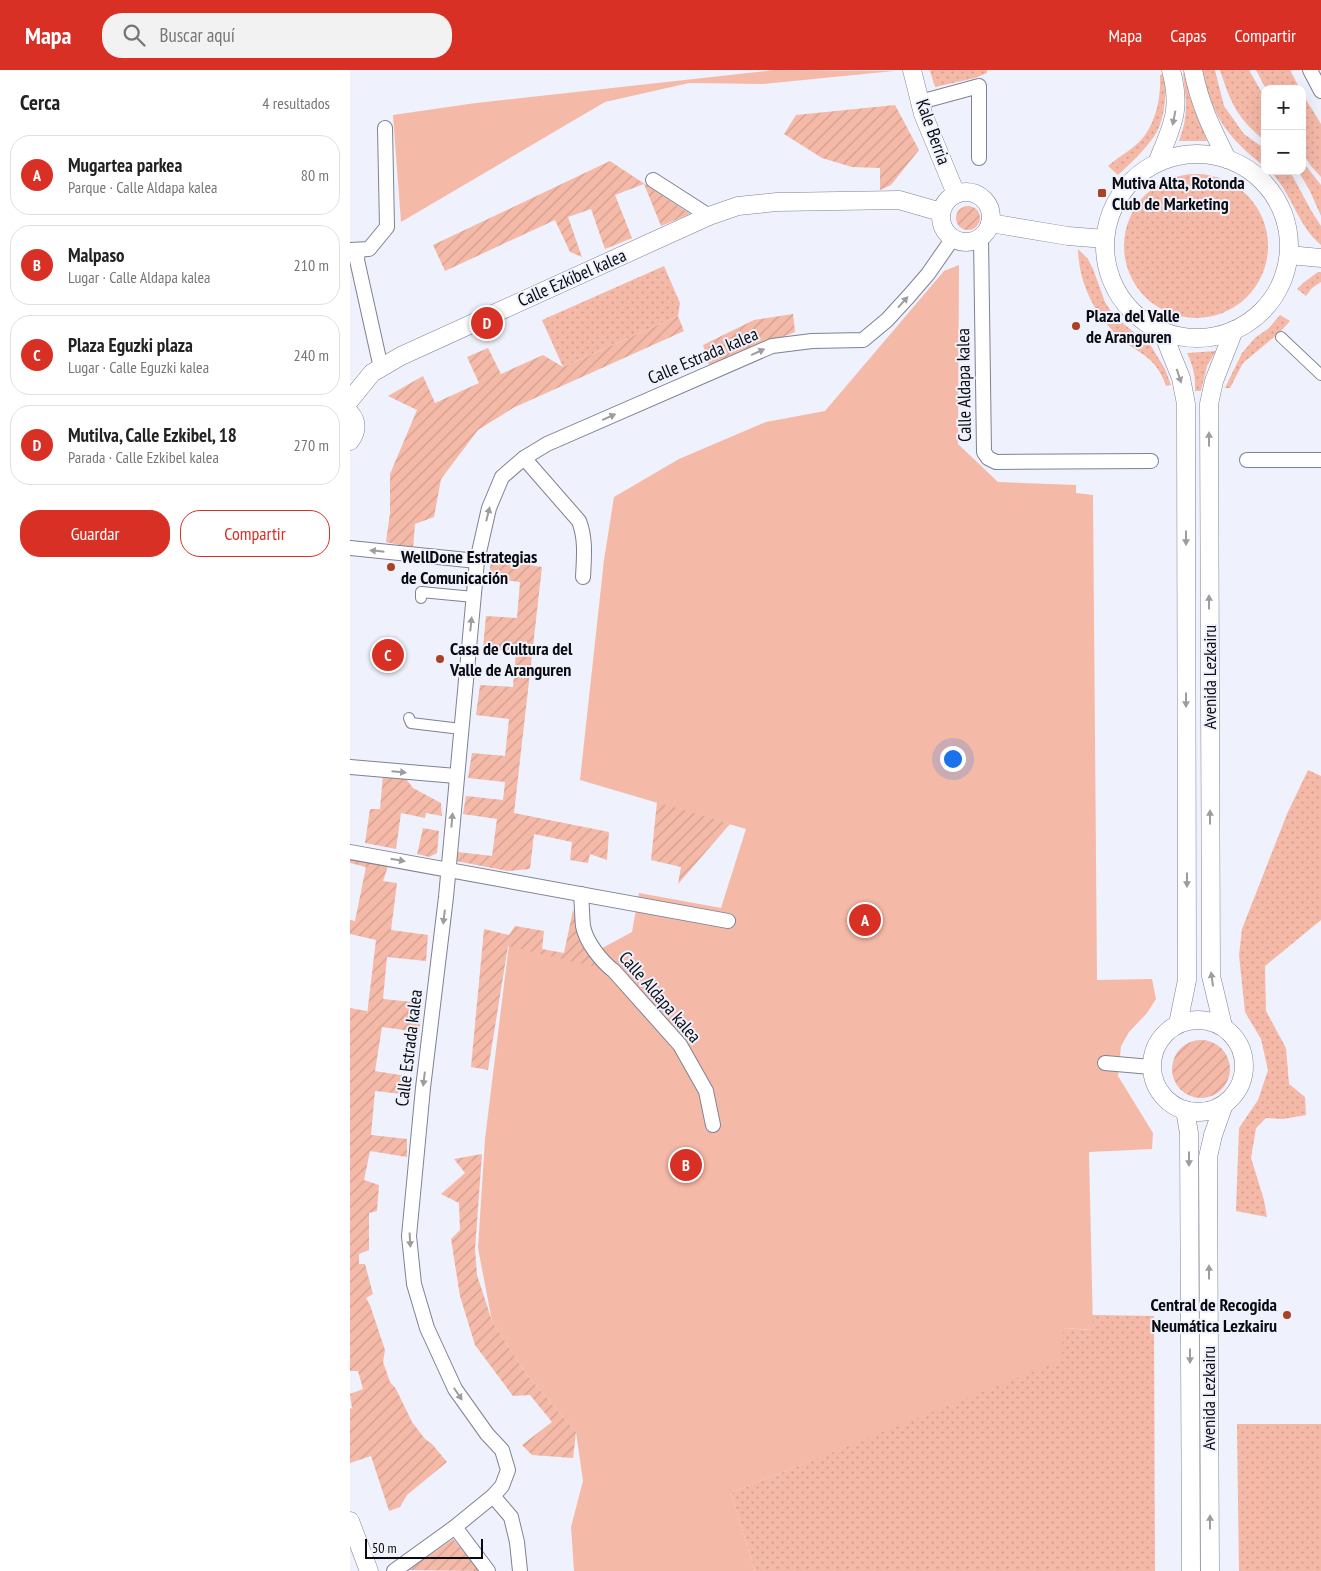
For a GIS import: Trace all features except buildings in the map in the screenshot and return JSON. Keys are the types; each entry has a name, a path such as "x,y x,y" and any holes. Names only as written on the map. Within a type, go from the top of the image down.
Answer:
{"street":[{"name":"Kale Berria","path":"912,70 920,102 956,194"},
{"path":"1157,163 1175,120 1175,86 1171,70"},
{"path":"1192,70 1199,98 1209,124 1226,158"},
{"path":"1310,70 1321,91"},
{"path":"920,102 979,86 979,158"},
{"path":"381,368 354,250 369,249 387,227 384,128"},
{"path":"1203,154 1226,158 1249,169 1267,186 1280,207 1288,230 1289,255 1283,279 1272,300 1255,318 1234,330 1210,337 1186,337 1162,331 1137,316 1119,294 1108,268 1105,239 1110,216 1121,194 1137,176 1157,163 1180,155 1203,154"},
{"path":"654,180 709,216"},
{"path":"986,230 990,215 985,201 972,193 956,194 950,198 941,212 943,227 953,238 966,242 986,230 1105,239"},
{"name":"Calle Ezkibel kalea","path":"350,400 372,373 401,356 709,216 738,206 777,202 898,200 941,212"},
{"name":"Calle Aldapa kalea","path":"986,230 984,452 988,458 996,462 1151,461"},
{"name":"Calle Estrada kalea","path":"394,1571 455,1527 493,1496 502,1486 508,1470 502,1450 487,1434 455,1389 427,1328 414,1284 409,1236 423,1088 446,897 456,776 478,561 489,508 502,477 521,461 547,444 772,346 812,341 864,340 887,320 909,296 928,274 953,238"},
{"path":"1289,255 1321,258"},
{"name":"Avenida Lezkairu","path":"1223,1026 1211,976 1209,404 1214,381 1234,330"},
{"name":"Avenida Lezkairu","path":"1162,331 1180,378 1186,404 1187,980 1178,1024"},
{"path":"1281,337 1321,374"},
{"path":"350,413 356,423 356,430 350,441"},
{"path":"1247,460 1321,460"},
{"path":"521,461 572,527 582,530 585,551 583,576"},
{"path":"350,548 478,561"},
{"path":"420,598 421,592 474,597"},
{"path":"410,718 411,723 461,729"},
{"path":"350,767 456,776"},
{"path":"350,852 728,921"},
{"name":"Calle Aldapa kalea","path":"582,894 584,928 590,943 606,965 614,971 680,1045 706,1091 713,1125"},
{"path":"1193,1019 1208,1020 1223,1026 1234,1036 1241,1048 1245,1062 1244,1076 1239,1089 1223,1107 1207,1112 1185,1110 1172,1104 1162,1095 1155,1083 1151,1067 1153,1054 1158,1042 1166,1032 1178,1024 1193,1019"},
{"path":"1105,1063 1151,1067"},
{"name":"Avenida Lezkairu","path":"1210,1571 1208,1157 1213,1135 1223,1107"},
{"name":"Avenida Lezkairu","path":"1185,1110 1189,1133 1191,1571"},
{"path":"493,1496 511,1517 517,1542 520,1571"},
{"path":"350,1521 369,1571"},
{"path":"455,1527 488,1571"}],"shaded area":[{"path":"775,70 894,71 763,84 689,83 605,102 401,222 393,115 476,103"},
{"path":"931,70 987,70 987,73 975,78 935,87"},
{"path":"1201,70 1215,70 1224,106 1244,134 1261,146 1261,164 1240,146 1223,125 1206,87"},
{"path":"1220,70 1249,70 1261,91 1261,138 1241,117 1228,92"},
{"path":"1256,70 1290,70 1298,85 1264,85"},
{"path":"1165,73 1164,105 1158,129 1151,141 1118,175 1108,166 1137,144 1145,135 1153,121 1157,106 1160,91 1160,75"},
{"path":"1183,73 1187,74 1198,117 1207,141 1179,141 1184,123 1186,100"},
{"path":"1306,100 1321,124 1321,177 1306,158"},
{"path":"895,105 919,150 891,185 880,190 880,168 852,167 822,158 784,134 796,115"},
{"path":"610,161 690,214 661,226 644,184 615,195 632,238 605,249 591,209 568,217 582,257 570,252 555,220 445,271 433,245"},
{"path":"1306,166 1321,185 1321,216 1300,175 1306,175"},
{"path":"1196,174 1224,179 1247,195 1263,218 1268,246 1263,274 1247,297 1224,313 1196,318 1168,313 1145,297 1129,274 1124,246 1129,218 1145,195 1168,179"},
{"path":"1274,175 1292,175 1321,226 1321,245 1300,219"},
{"path":"963,206 973,206 980,213 980,223 973,230 963,230 956,223 956,213"},
{"path":"1078,249 1088,259 1105,302 1114,316 1151,346 1165,369 1171,385 1166,386 1157,367 1117,335 1101,317 1084,285"},
{"path":"959,265 958,444 998,482 1076,485 1076,493 1093,495 1097,980 1152,979 1156,999 1147,1013 1129,1032 1121,1046 1118,1076 1153,1133 1152,1149 1089,1152 1093,1330 1063,1328 1062,1360 731,1493 755,1571 574,1571 571,1527 583,1481 576,1432 527,1375 492,1321 478,1248 485,1139 509,944 582,959 632,932 639,893 721,908 746,829 580,780 604,560 614,497 679,459 766,422 825,411 944,271"},
{"path":"664,266 680,303 678,316 563,367 542,320"},
{"path":"1318,272 1321,272 1321,282 1312,288 1306,296 1297,289 1303,283"},
{"path":"793,314 795,332 709,365 703,345 754,320"},
{"path":"1280,315 1290,321 1279,333 1243,363 1230,388 1225,388 1242,353"},
{"path":"678,316 684,331 513,408 478,430 441,479 434,517 415,524 413,548 386,542 390,513 390,474 417,410 388,396 423,376 435,403 479,383 467,357 488,348 501,374 543,355 563,367"},
{"path":"1216,351 1207,366 1201,391 1195,391 1194,372 1187,353"},
{"path":"491,559 542,567 514,813 609,832 607,860 590,854 588,863 570,860 572,842 534,834 530,869 508,871 456,861 458,852 492,856 497,819 463,814 466,796 503,800 505,782 468,778 472,753 505,756 509,719 476,715 480,685 513,687 516,651 483,648 486,616 517,618 520,582 489,578"},
{"path":"1308,770 1321,776 1321,920 1265,966 1266,1011 1286,1048 1289,1084 1305,1097 1306,1115 1283,1119 1266,1118 1256,1128 1251,1158 1264,1200 1267,1217 1236,1211 1239,1128 1258,1100 1268,1070 1261,1039 1245,1012 1239,955 1242,929 1287,814"},
{"path":"401,772 413,788 441,803 442,816 426,813 425,818 401,813 396,849 365,843 370,809 380,809 383,775"},
{"path":"657,802 730,824 678,884 681,867 651,860"},
{"path":"423,828 439,831 437,853 429,857 417,855"},
{"path":"350,859 388,866 383,881 397,883 391,930 428,935 426,961 387,957 383,999 422,1003 419,1032 382,1027 375,1071 412,1077 411,1095 375,1091 371,1135 407,1139 407,1157 370,1151 364,1180 379,1185 377,1211 369,1213 369,1250 359,1254 359,1264 365,1264 373,1294 366,1298 385,1350 383,1362 390,1382 396,1389 412,1422 447,1462 407,1495 400,1507 389,1511 371,1456 350,1463 350,1409 352,1408 350,1394 363,1389 358,1371 350,1371 350,1008 367,1011 367,1015 376,940 350,934 350,920 355,921 366,867 350,863"},
{"path":"573,910 596,967 508,946 488,1070 471,1067 484,929 509,935 515,926 544,931 542,949 564,953"},
{"path":"1201,1040 1212,1042 1225,1053 1230,1069 1228,1080 1217,1093 1201,1098 1190,1096 1177,1085 1172,1069 1174,1058 1185,1045"},
{"path":"482,1154 475,1249 477,1275 492,1321 527,1375 576,1432 573,1458 532,1455 522,1445 552,1422 530,1395 513,1396 475,1345 460,1296 451,1239 460,1230 459,1203 441,1194 465,1173 454,1159"},
{"path":"1092,1315 1154,1316 1155,1571 755,1571 731,1493 854,1443 1063,1328 1092,1330"},
{"path":"1237,1424 1321,1424 1321,1571 1239,1571"},
{"path":"453,1539 480,1571 408,1570"}],"place":[{"name":"Mutiva Alta, Rotonda Club de Marketing","path":"1102,193"},
{"name":"Mutilva, Calle Ezkibel, 18","path":"487,323"},
{"name":"Plaza del Valle de Aranguren","path":"1076,326"},
{"name":"WellDone Estrategias de Comunicación","path":"391,567"},
{"name":"Plaza Eguzki plaza","path":"388,655"},
{"name":"Casa de Cultura del Valle de Aranguren","path":"440,659"},
{"name":"Mugartea parkea","path":"865,920"},
{"name":"Malpaso","path":"686,1165"},
{"name":"Central de Recogida Neumática Lezkairu","path":"1287,1315"}]}
